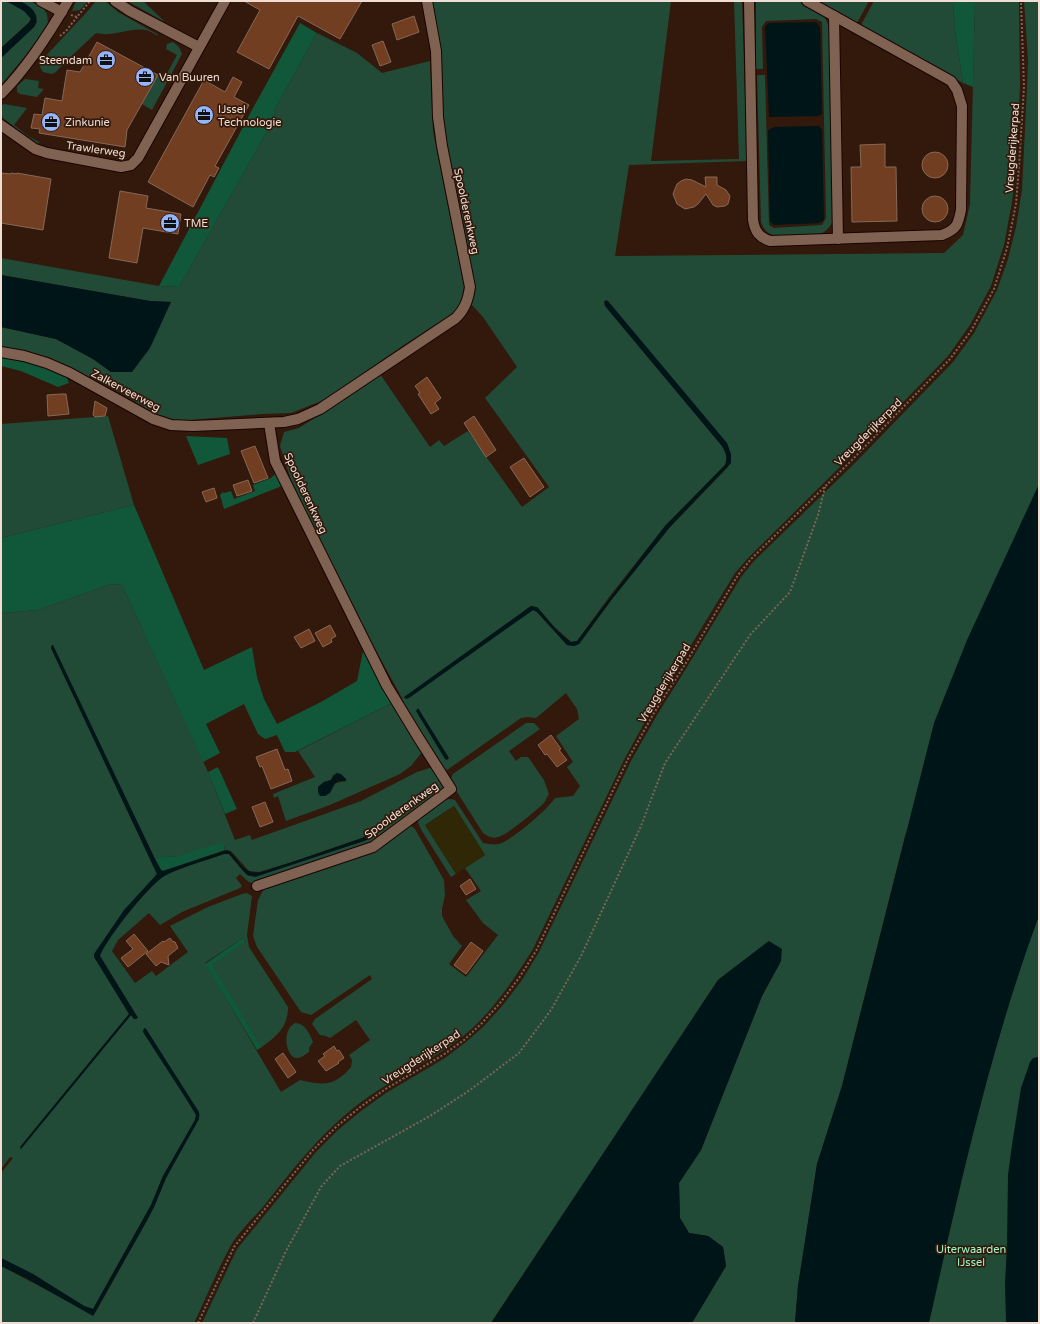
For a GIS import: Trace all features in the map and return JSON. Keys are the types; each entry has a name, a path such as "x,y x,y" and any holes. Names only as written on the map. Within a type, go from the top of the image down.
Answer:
{"street":[{"path":"41,1 62,12"},
{"path":"1,94 40,46 68,1"},
{"path":"115,1 130,11 199,47"},
{"name":"Trawlerweg","path":"1,125 35,150 47,154 122,167 131,165 138,158 225,1"},
{"name":"Spoolderenkweg","path":"257,886 373,847 451,789 387,686 275,461 269,423 298,419 320,409 456,318 462,313 467,303 470,288 442,146 438,117 436,51 427,1"},
{"path":"749,1 753,220 755,230 762,238 770,241 942,235 953,230 959,223 961,210 962,106 957,90 951,81 807,1"},
{"path":"834,16 838,239"},
{"name":"Zalkerveerweg","path":"1,352 24,356 70,373 153,419 172,425 193,426 269,423"}],"path":[{"path":"62,12 77,17 90,1"},
{"name":"Vreugderijkerpad","path":"198,1323 234,1247 313,1150 336,1127 359,1108 384,1090 443,1055 464,1040 482,1023 516,983 536,951 628,759 654,713 738,575 751,559 950,359 971,331 994,289 1007,248 1016,204 1024,87 1022,1"},
{"path":"253,1323 286,1251 321,1186 340,1166 430,1116 470,1090 519,1053 551,1010 582,954 641,826 665,763 750,635 790,592 818,515 825,486"}],"green space":[{"path":"1,1 18,6 31,18 29,22 1,48"},
{"path":"18,1 30,1 43,8 47,14 48,22 45,29 25,56 1,85 1,58 34,27 37,22 30,8"},
{"path":"76,1 88,1 80,10 72,11"},
{"path":"96,1 105,1 118,12 157,34 158,36 150,31 137,29 109,34 96,33 56,72 52,74 43,72 40,67 42,60"},
{"path":"127,1 143,1 164,21 163,21"},
{"path":"430,1 671,1 651,161 739,159 734,1 742,1 747,161 629,165 615,256 944,253 963,235 970,204 975,1 1019,1 1020,86 1016,167 1012,202 1004,245 991,286 970,325 948,356 848,459 749,557 735,573 651,711 625,758 533,949 518,973 492,1008 461,1038 357,1105 319,1140 233,1242 194,1323 1,1323 1,1266 94,1315 145,1224 166,1178 200,1115 144,1028 196,1115 195,1120 163,1176 151,1205 93,1309 84,1306 33,1274 1,1258 1,1173 13,1158 10,1157 1,1169 1,610 3,613 38,610 111,584 122,585 208,772 235,840 250,835 252,840 361,801 417,772 433,767 443,783 443,789 375,841 256,883 249,882 240,874 236,878 242,886 240,888 182,912 160,925 149,913 118,940 112,951 135,983 152,971 156,976 188,952 170,926 208,907 242,894 247,893 252,896 247,935 249,947 288,1007 284,1026 277,1035 262,1047 211,965 245,943 244,937 205,963 281,1092 300,1080 322,1084 334,1081 340,1078 351,1067 352,1060 349,1055 370,1040 356,1020 330,1038 320,1035 312,1024 315,1019 372,979 370,975 311,1015 301,1012 257,947 253,936 258,900 265,887 372,851 410,825 415,829 444,880 445,895 442,916 453,936 462,946 449,964 466,977 498,935 483,923 466,900 481,891 465,868 485,855 454,806 425,825 456,874 451,877 422,831 418,823 419,818 431,807 441,801 450,799 455,800 483,843 499,844 505,842 529,824 555,798 573,796 580,786 567,767 573,762 556,736 579,719 577,709 566,693 536,718 521,718 447,770 440,767 406,708 402,698 348,600 291,480 280,446 284,432 299,428 365,386 380,374 430,447 439,440 444,446 468,431 522,507 549,487 485,398 517,367 483,317 471,304 474,289 444,132","holes":["605,306 731,454 728,467 670,527 612,599 579,644 574,646 567,645 537,612 533,610 404,698 531,606 571,642 577,641 609,597 665,526 725,465 726,455 722,446","52,645 155,859 164,856 175,857 225,847 225,850 231,851 249,871 259,872 362,838 432,789 438,789 371,838 364,841 249,876 229,854 224,854 180,869 159,880 129,912 111,937 100,956 138,1018 134,1019 131,1015 20,1147 129,1014 94,954 157,874 51,648"]},
{"path":"756,1 802,1 823,14 829,26 834,219 828,229 818,234 796,236 774,235 767,232 761,222 757,75 765,75 769,225 774,228 822,225 826,218 822,22 816,19 766,21 762,27 763,69 756,69"},
{"path":"818,1 869,1 857,23"},
{"path":"874,1 953,1 955,30 963,83 861,25"},
{"path":"953,1 975,1 973,87 963,83 955,30"},
{"name":"Uiterwaarden IJssel","path":"1024,1 1039,1 1039,1323 865,1323 906,832 842,1086 817,1164 798,1286 795,1323 692,1323 726,1266 723,1247 708,1236 689,1233 680,1218 679,1183 701,1150 762,996 781,961 769,941 718,980 491,1323 202,1323 237,1249 316,1152 338,1130 361,1111 386,1093 445,1058 466,1042 484,1026 503,1005 522,980 539,952 631,761 657,715 741,577 754,561 854,464 953,362 974,333 997,290 1008,259 1016,227 1022,190 1028,60"},
{"path":"300,23 317,33 275,109 273,121 179,287 159,286 253,108"},
{"path":"317,33 357,53 382,73 430,61 433,131 464,286 461,305 453,313 324,400 291,413 178,421 155,414 121,393 48,357 1,347 1,327 56,339 93,359 111,372 170,302 150,301 1,275 1,258 159,286 179,287 273,121 275,109"},
{"path":"173,42 179,47 182,54 152,110 142,104 158,75 164,79 177,55 166,49 167,44"},
{"path":"25,79 39,81 38,88 44,89 37,97 20,94 17,92 17,86"},
{"path":"4,104 27,108 14,125 28,136 39,142 38,144 3,118 1,115 1,106"},
{"path":"1,356 35,364 66,376 69,383 58,387 21,371 1,366"},
{"path":"108,416 134,505 1,538 1,424"},
{"path":"186,436 227,438 230,454 198,465"},
{"path":"276,473 282,486 224,509 220,495 223,492 231,491 234,499 255,491 253,485 271,478"},
{"path":"134,505 204,670 252,647 257,677 264,699 277,724 321,702 357,681 363,651 392,703 295,752 285,752 277,735 265,739 258,734 244,704 206,724 220,753 203,762 122,585 111,584 38,610 3,613 1,610 1,538"},
{"path":"392,703 422,752 411,766 400,774 330,805 286,821 278,796 274,798 273,794 315,777 298,751","holes":["333,775 346,779 346,781 336,783 332,789 318,787 324,782 331,780"]},
{"path":"526,723 534,723 540,729 509,751 516,761 521,757 528,757 544,780 549,794 544,803 515,827 498,837 490,837 483,833 452,784 451,778 453,774"},
{"path":"218,767 237,809 225,814 208,772"},
{"path":"223,842 225,850 163,871 155,859 164,856 175,857"},
{"path":"244,937 245,943 212,965 262,1047 257,1050 205,964"},
{"path":"295,1023 299,1023 309,1032 313,1042 309,1048 309,1052 298,1058 294,1057 288,1050 286,1038 290,1027"}],"sand":[{"path":"454,806 485,855 456,874 425,825"}],"shaded area":[{"path":"6,1 17,1 27,5 34,11 37,18 34,27 1,58 1,48 29,23 31,19 24,11"},
{"path":"816,22 820,27 822,114 818,116 770,117 765,26 769,23"},
{"path":"819,126 822,130 824,220 819,223 774,225 770,221 768,131 774,127"},
{"path":"1,275 150,301 171,302 150,348 132,372 111,372 93,359 56,339 1,327"},
{"path":"606,300 727,443 731,454 731,463 670,527 612,599 579,644 574,646 567,645 537,612 533,610 406,699 404,697 531,606 537,607 557,630 571,642 577,641 665,526 725,465 726,455 722,446 605,306 604,302"},
{"path":"1039,484 1039,916 1021,966 977,1118 929,1323 795,1323 798,1286 817,1164 842,1086 934,723 967,640"},
{"path":"52,645 155,859 163,871 227,850 234,855 248,871 263,872 362,838 437,785 438,787 371,838 364,841 255,877 247,875 229,854 224,854 180,869 159,880 129,912 111,937 100,956 138,1018 134,1019 131,1015 21,1149 20,1147 129,1014 94,957 94,954 124,910 157,874 51,648"},
{"path":"418,708 449,758 447,760 416,711"},
{"path":"336,773 341,774 346,781 339,781 335,783 330,793 325,796 320,796 318,787 324,782 331,780"},
{"path":"769,941 782,949 781,961 762,996 701,1150 679,1183 680,1218 689,1233 708,1236 723,1247 726,1266 692,1323 491,1323 718,980"},
{"path":"144,1028 199,1112 199,1119 166,1178 145,1224 93,1316 26,1278 1,1266 1,1258 33,1274 84,1306 93,1309 151,1205 163,1176 195,1120 196,1115 143,1032"},
{"path":"1038,1057 1039,1323 1006,1323 1005,1283 1008,1175 1021,1088 1030,1062 1033,1058"}],"building":[{"path":"244,1 362,1 340,39 298,16 269,69 237,52 260,10"},
{"path":"414,16 419,32 397,40 392,24"},
{"path":"383,41 391,62 380,66 372,45"},
{"path":"97,42 158,75 127,130 125,147 39,133 40,129 31,128 34,114 42,115 45,98 62,101 67,70 80,72"},
{"path":"233,77 242,82 234,97 249,105 215,166 219,168 214,177 210,175 193,207 148,182 204,80 225,92"},
{"path":"885,144 885,167 896,167 897,221 852,222 851,167 861,167 860,145"},
{"path":"935,152 944,156 948,165 944,174 935,178 926,174 922,165 926,156"},
{"path":"1,173 17,173 51,179 43,230 1,223"},
{"path":"705,177 717,177 717,185 726,190 730,196 728,204 717,207 713,205 706,194 694,207 685,209 677,204 673,194 677,184 686,179 692,180 706,187"},
{"path":"120,191 148,196 146,208 181,214 178,234 143,228 137,263 109,258"},
{"path":"935,196 944,200 948,209 944,218 935,222 926,218 922,209 926,200"},
{"path":"427,377 441,398 435,403 439,409 431,414 418,394 420,393 415,386"},
{"path":"66,394 69,414 48,416 47,395"},
{"path":"95,401 107,408 105,416 95,417 93,415"},
{"path":"474,416 496,450 486,457 464,423"},
{"path":"255,446 268,478 254,483 241,451"},
{"path":"524,458 544,487 530,497 510,467"},
{"path":"248,480 252,491 237,496 233,485"},
{"path":"214,488 217,498 206,502 202,492"},
{"path":"330,625 336,636 331,639 332,642 323,647 315,633"},
{"path":"309,629 315,641 301,648 294,637"},
{"path":"551,735 561,749 559,750 567,760 557,767 547,754 545,755 538,745"},
{"path":"277,749 285,770 288,769 292,781 271,789 262,766 260,767 256,757"},
{"path":"265,802 273,822 260,827 252,807"},
{"path":"470,879 476,889 466,895 460,886"},
{"path":"134,934 148,951 128,967 121,958 133,949 126,941"},
{"path":"170,938 175,942 178,948 168,956 169,965 161,962 156,966 146,954 163,941 164,942"},
{"path":"471,942 483,951 466,974 454,965"},
{"path":"334,1046 337,1051 339,1050 344,1058 326,1071 318,1061 325,1056 323,1054"},
{"path":"283,1053 296,1072 288,1078 275,1059"}],"place":[{"name":"Steendam","path":"106,60"},
{"name":"Van Buuren","path":"145,77"},
{"name":"IJssel Technologie","path":"204,115"},
{"name":"Zinkunie","path":"51,122"},
{"name":"TME","path":"170,223"}]}
